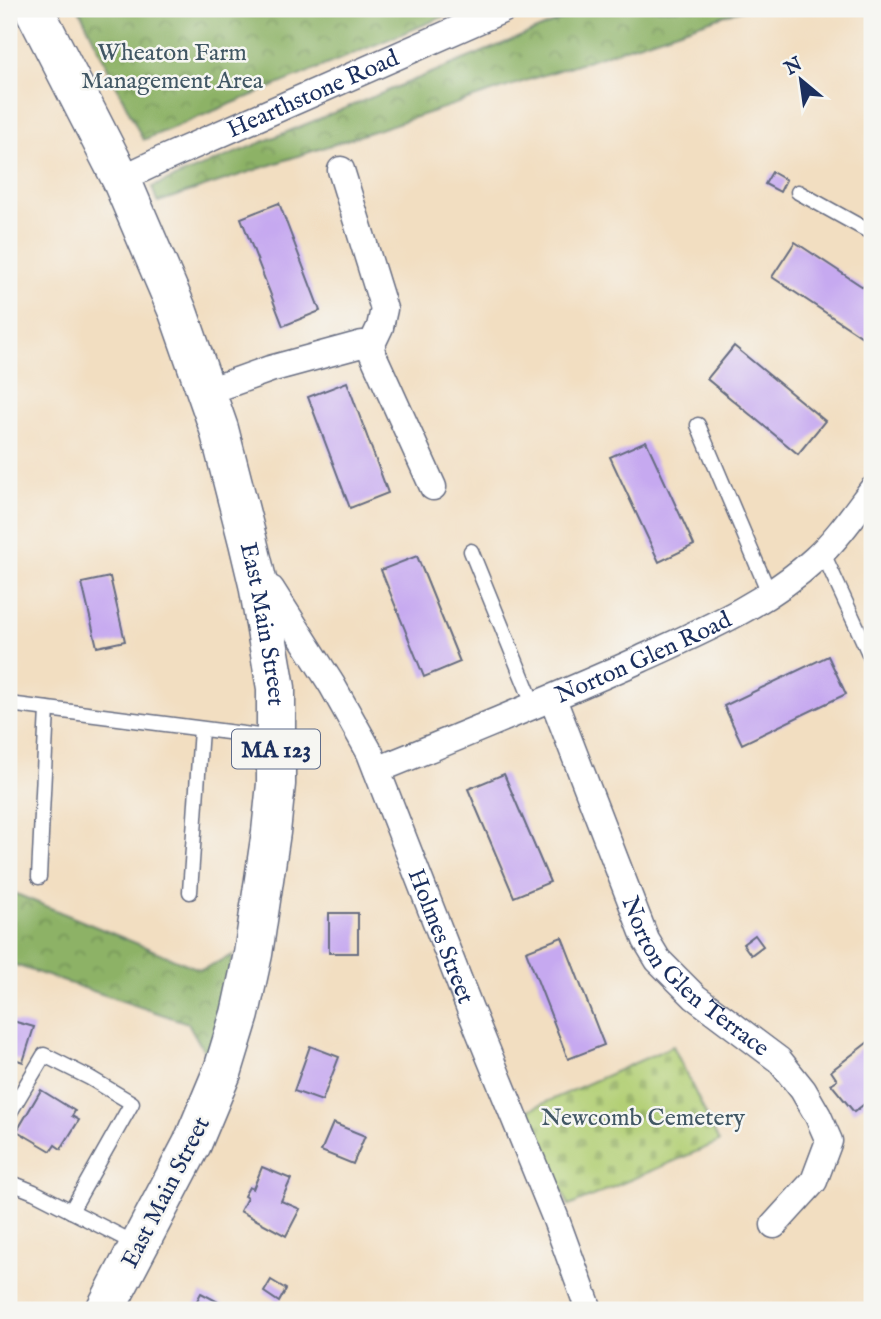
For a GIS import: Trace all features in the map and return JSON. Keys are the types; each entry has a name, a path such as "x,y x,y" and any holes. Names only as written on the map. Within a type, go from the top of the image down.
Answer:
{"highway":[{"name":"MA 123","path":"34,9 121,180"},
{"name":"East Main Street","path":"105,1310 192,1144 223,1070 240,1014 253,954 276,783 276,688 258,584 219,429 178,312 121,180"}],"street":[{"name":"Hearthstone Road","path":"121,180 161,159 503,9"},
{"path":"341,170 384,309 380,327 370,348"},
{"path":"206,392 283,365 362,344 370,348 433,487"},
{"name":"Norton Glen Road","path":"377,770 543,703 740,612 815,559 842,531 872,490"},
{"name":"Holmes Street","path":"258,584 271,589 332,685 370,753 470,1009 555,1216 589,1310"},
{"name":"Norton Glen Terrace","path":"543,703 646,940 658,960 695,997 779,1060 803,1090 824,1128 829,1141 814,1181 774,1225"}],"lane":[{"path":"798,192 872,233"},
{"path":"698,425 769,593"},
{"path":"471,551 543,703"},
{"path":"822,551 872,660"},
{"path":"9,704 276,738"},
{"path":"39,877 47,709"},
{"path":"190,892 201,729"},
{"path":"9,1114 44,1055 132,1103 71,1211"},
{"path":"9,1182 139,1246"}],"green space":[{"name":"Wheaton Farm Management Area","path":"79,9 439,9 443,17 143,140"},
{"name":"Wheaton Farm Management Area","path":"588,9 744,9 157,201 152,187"},
{"path":"9,891 201,970 233,955 208,1058 188,1023 9,963"},
{"name":"Newcomb Cemetery","path":"673,1046 719,1142 569,1206 526,1111"}],"building":[{"path":"772,172 786,180 780,192 765,184"},
{"path":"279,203 320,311 283,326 241,218"},
{"path":"795,242 872,293 870,342 772,277"},
{"path":"734,346 825,421 798,454 707,379"},
{"path":"347,382 388,493 350,508 308,397"},
{"path":"646,441 694,545 659,562 610,457"},
{"path":"417,556 460,662 424,677 381,570"},
{"path":"110,577 125,641 97,647 82,583"},
{"path":"828,656 846,694 742,744 724,706"},
{"path":"504,774 550,882 514,897 468,789"},
{"path":"329,913 358,913 358,953 329,953"},
{"path":"755,935 763,946 751,955 743,944"},
{"path":"562,937 604,1045 568,1059 526,951"},
{"path":"9,1020 34,1027 23,1062 9,1057"},
{"path":"872,1039 872,1098 854,1112 831,1084 837,1080 831,1071"},
{"path":"310,1046 339,1057 322,1101 294,1091"},
{"path":"41,1090 75,1111 72,1116 79,1120 61,1149 55,1145 51,1151 17,1131"},
{"path":"333,1123 365,1136 353,1164 321,1151"},
{"path":"262,1167 291,1179 281,1201 300,1209 286,1236 240,1211 247,1198 244,1196 249,1187 253,1189"},
{"path":"271,1280 286,1289 279,1302 264,1292"},
{"path":"201,1293 228,1307 226,1310 192,1310"}]}
